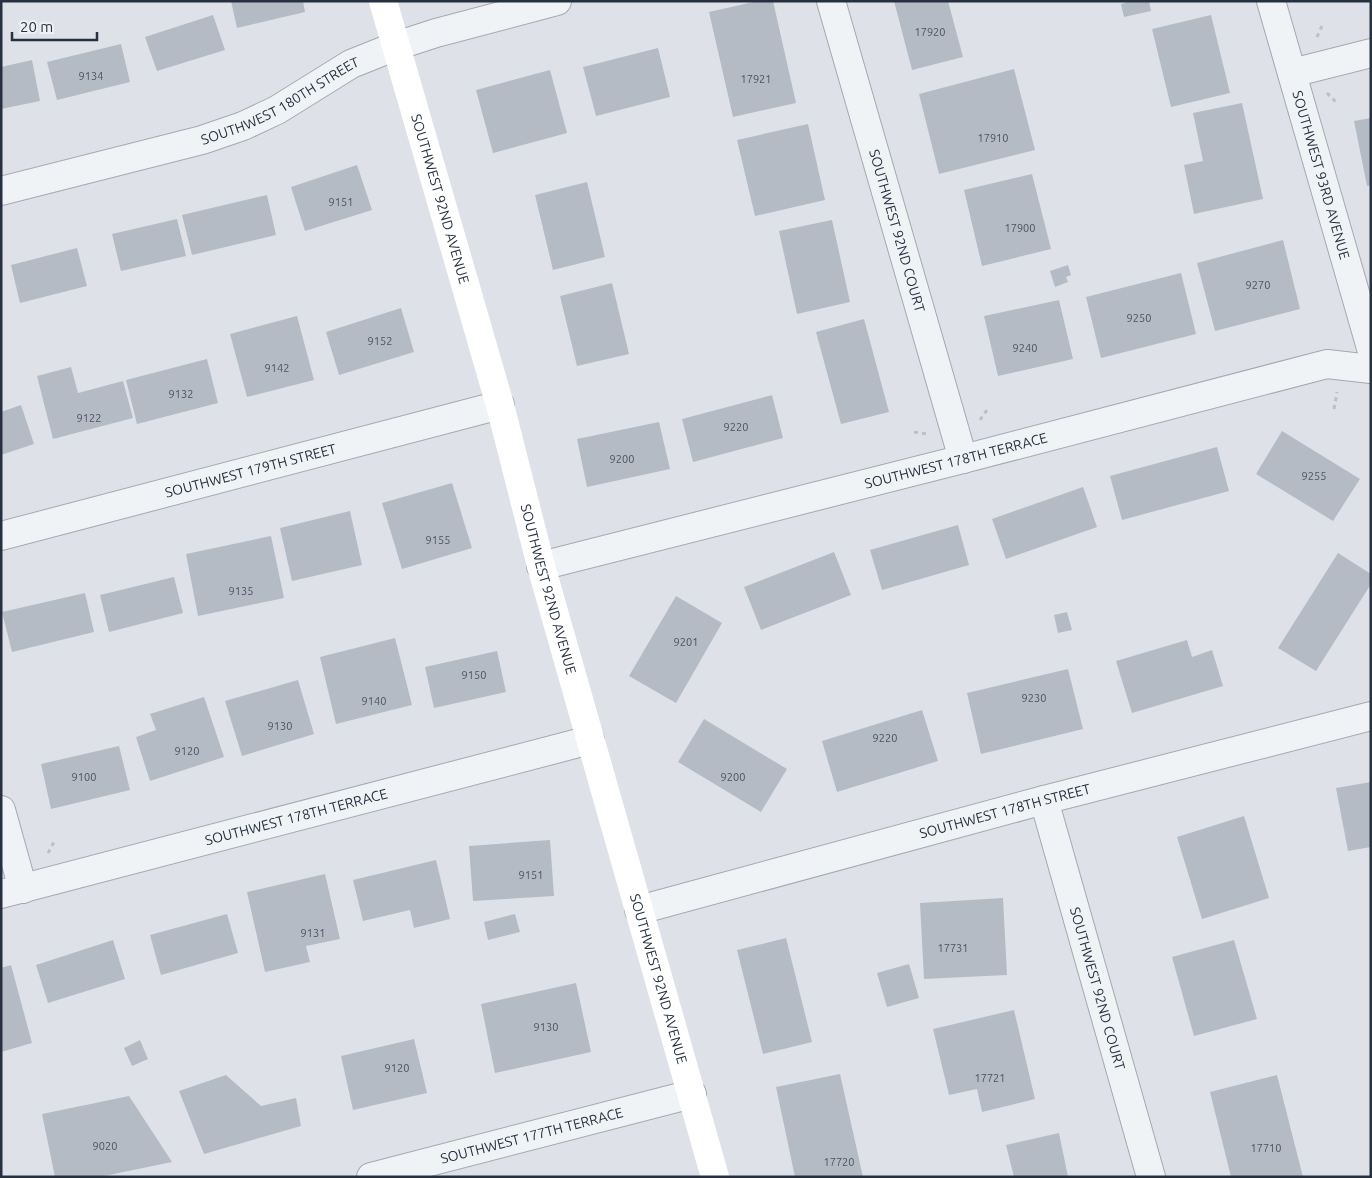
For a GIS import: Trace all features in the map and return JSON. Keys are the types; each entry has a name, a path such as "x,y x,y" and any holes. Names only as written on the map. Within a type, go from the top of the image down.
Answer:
{"street":[{"name":"SOUTHWEST 92ND AVENUE","path":"384,1 500,405 590,740 715,1177"},
{"name":"SOUTHWEST 180TH STREET","path":"1,191 202,140 243,126 276,110 352,64 396,46 436,33 557,1"},
{"name":"SOUTHWEST 92ND COURT","path":"831,1 962,459"},
{"name":"SOUTHWEST 93RD AVENUE","path":"1272,1 1371,348"},
{"path":"1292,73 1371,53"},
{"name":"SOUTHWEST 178TH TERRACE","path":"542,566 1327,364 1371,369"},
{"name":"SOUTHWEST 179TH STREET","path":"1,536 500,405"},
{"name":"SOUTHWEST 178TH STREET","path":"639,910 1044,800 1371,716"},
{"name":"SOUTHWEST 178TH TERRACE","path":"12,891 590,740"},
{"name":"SOUTHWEST 92ND COURT","path":"1044,800 1151,1177"},
{"path":"1,810 12,891"},
{"name":"SOUTHWEST 177TH TERRACE","path":"371,1177 692,1094"}],"path":[{"path":"1315,41 1322,26"},
{"path":"1327,93 1338,104"},
{"path":"979,421 987,410"},
{"path":"914,432 930,434"},
{"path":"47,856 54,842"}],"building":[{"path":"231,1 303,1 305,12 237,28"},
{"path":"758,1 773,1 796,103 733,117 709,12"},
{"path":"894,1 948,1 963,57 912,70"},
{"path":"1132,1 1149,1 1151,11 1124,17 1121,4"},
{"path":"213,15 225,50 157,71 145,37"},
{"path":"1211,15 1230,93 1171,107 1152,29"},
{"path":"121,44 130,82 57,100 47,62"},
{"path":"658,48 670,97 596,116 583,67"},
{"path":"32,60 40,101 1,109 1,67"},
{"path":"1014,69 1035,150 939,174 919,94"},
{"path":"550,70 567,133 493,153 476,90"},
{"path":"1242,103 1263,199 1194,214 1184,165 1203,161 1193,113"},
{"path":"1371,118 1371,185 1367,186 1354,121"},
{"path":"808,124 825,200 755,216 737,140"},
{"path":"357,165 372,210 305,231 291,187"},
{"path":"1032,174 1051,249 982,266 964,190"},
{"path":"587,182 605,257 553,270 535,195"},
{"path":"267,195 276,235 192,255 182,215"},
{"path":"177,219 186,256 121,271 112,234"},
{"path":"832,220 850,302 797,314 779,231"},
{"path":"1283,240 1300,309 1215,331 1197,263"},
{"path":"77,248 87,286 20,303 11,265"},
{"path":"1068,265 1071,275 1066,277 1068,282 1055,287 1050,271"},
{"path":"1181,273 1196,334 1101,358 1086,297"},
{"path":"612,283 629,354 577,366 560,296"},
{"path":"1059,300 1073,359 998,376 984,316"},
{"path":"401,308 414,352 339,375 326,332"},
{"path":"297,316 314,380 247,397 230,334"},
{"path":"864,319 889,412 841,424 816,332"},
{"path":"207,359 218,403 137,424 126,380"},
{"path":"71,367 78,393 123,381 133,418 53,439 37,376"},
{"path":"772,395 783,438 693,462 682,419"},
{"path":"21,405 34,444 1,455 1,412"},
{"path":"659,422 670,469 587,487 577,439"},
{"path":"1282,431 1360,479 1333,521 1256,474"},
{"path":"1217,447 1229,491 1122,520 1110,476"},
{"path":"452,483 472,548 402,569 382,503"},
{"path":"1083,487 1097,527 1006,559 992,519"},
{"path":"350,511 362,565 292,581 280,528"},
{"path":"958,525 969,565 882,590 870,550"},
{"path":"271,536 284,598 198,616 186,554"},
{"path":"834,552 851,595 761,630 744,587"},
{"path":"1338,553 1371,574 1371,584 1316,671 1278,648"},
{"path":"174,577 183,613 109,632 100,595"},
{"path":"85,593 94,632 12,652 2,612"},
{"path":"676,596 722,623 676,703 629,676"},
{"path":"1067,612 1072,630 1058,633 1054,615"},
{"path":"395,638 412,705 336,724 320,657"},
{"path":"1187,640 1192,657 1212,650 1223,686 1132,713 1116,661"},
{"path":"497,651 506,692 434,708 425,667"},
{"path":"1068,669 1083,729 981,754 967,693"},
{"path":"298,680 314,734 242,756 225,701"},
{"path":"204,697 224,757 150,781 136,737 156,730 150,714"},
{"path":"922,710 938,761 837,792 822,741"},
{"path":"704,719 787,769 761,812 678,762"},
{"path":"119,746 130,790 51,809 41,764"},
{"path":"1371,782 1371,847 1348,851 1336,788"},
{"path":"1244,816 1269,898 1202,919 1177,837"},
{"path":"550,840 554,896 473,901 469,846"},
{"path":"436,860 450,919 414,928 410,910 363,921 353,880"},
{"path":"325,874 340,939 306,946 310,962 265,972 247,892"},
{"path":"1003,898 1007,975 924,979 920,903"},
{"path":"227,914 238,953 161,975 150,935"},
{"path":"515,914 520,932 488,940 484,922"},
{"path":"786,938 812,1042 763,1054 737,950"},
{"path":"113,940 125,979 48,1003 36,965"},
{"path":"1234,940 1257,1019 1194,1036 1172,957"},
{"path":"909,964 919,998 887,1007 877,973"},
{"path":"11,965 32,1043 1,1052 1,968"},
{"path":"576,983 591,1052 495,1073 481,1004"},
{"path":"1014,1010 1035,1099 982,1112 977,1089 949,1095 933,1029"},
{"path":"414,1039 427,1093 353,1110 341,1056"},
{"path":"140,1040 148,1059 132,1066 124,1048"},
{"path":"840,1074 863,1177 795,1177 776,1087"},
{"path":"226,1075 261,1106 296,1098 301,1126 204,1154 179,1091"},
{"path":"1277,1075 1303,1177 1231,1177 1210,1092"},
{"path":"129,1096 172,1162 99,1177 55,1177 42,1114"},
{"path":"1059,1133 1068,1177 1014,1177 1006,1145"}]}
